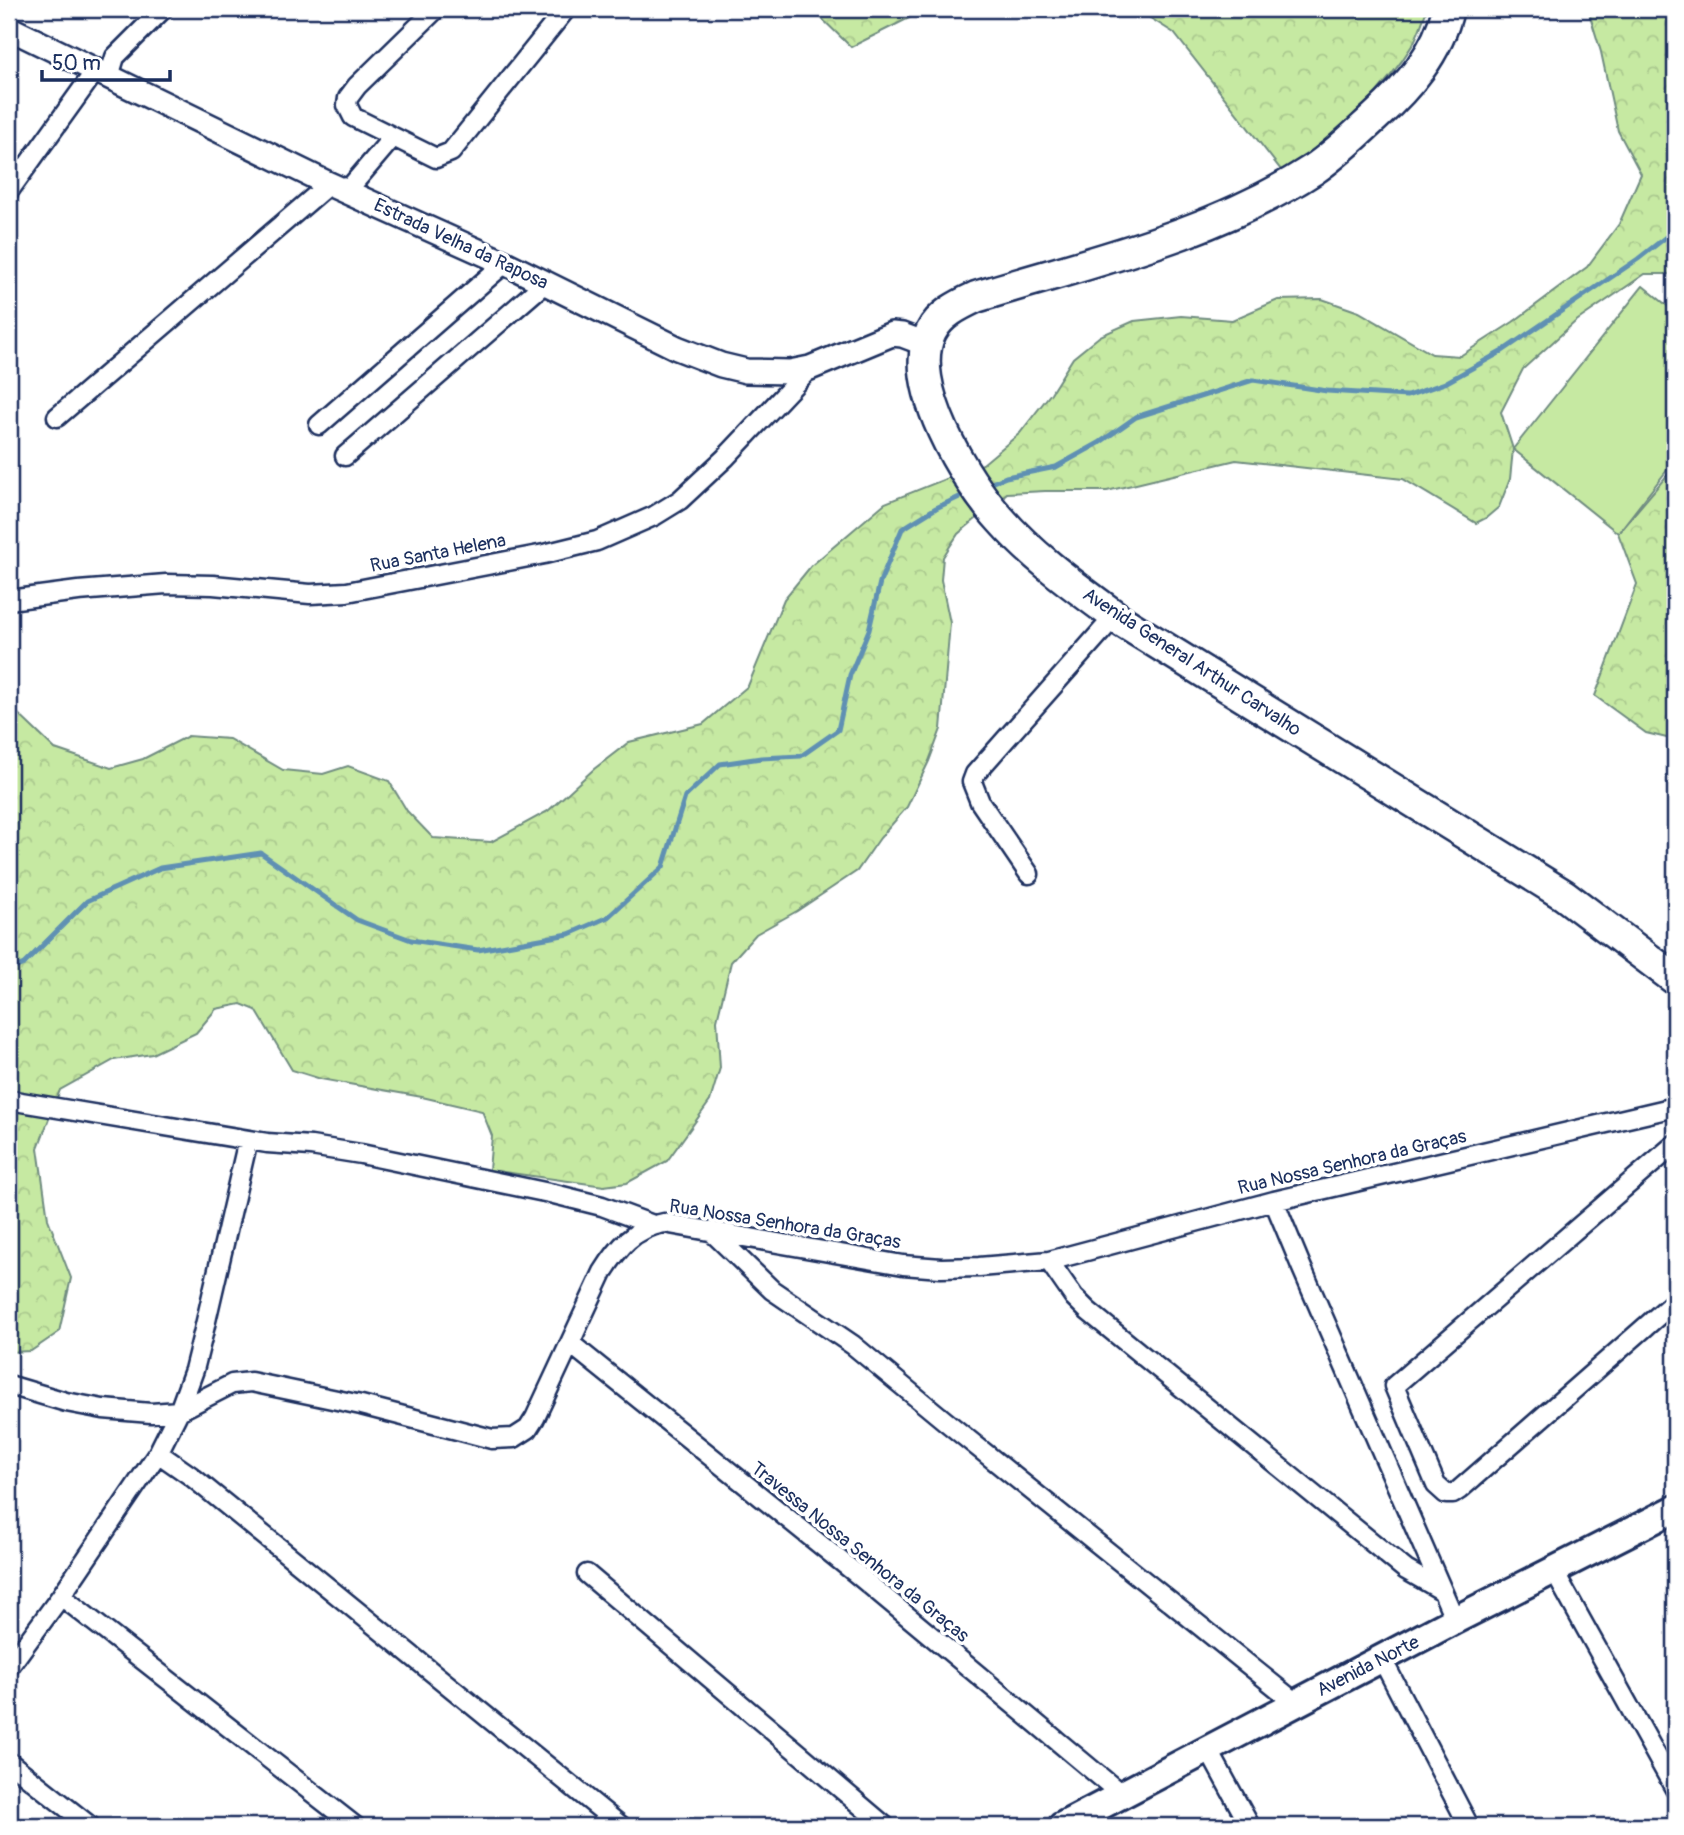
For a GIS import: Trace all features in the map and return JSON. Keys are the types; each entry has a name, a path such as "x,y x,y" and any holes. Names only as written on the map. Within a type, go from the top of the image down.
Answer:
{"main road":[{"path":"926,344 931,330 956,306 976,297 1189,230 1239,210 1314,168 1390,103 1425,64 1441,34 1448,9"},
{"name":"Avenida General Arthur Carvalho","path":"926,344 924,360 927,383 946,439 976,489 1000,520 1060,576 1115,615 1564,895 1675,979"},
{"name":"Avenida Norte","path":"1062,1826 1455,1620 1675,1509"}],"street":[{"path":"9,191 115,57 163,9"},
{"path":"436,9 357,86 348,98 347,105 353,117 436,158 451,152 566,9"},
{"name":"Estrada Velha da Raposa","path":"9,28 338,188 505,263 677,348 721,365 769,373 810,368 892,334 926,344"},
{"path":"57,417 338,188 393,137"},
{"path":"319,425 505,263"},
{"path":"345,456 545,283"},
{"name":"Rua Santa Helena","path":"9,600 166,584 213,585 310,594 347,592 544,554 597,541 625,531 680,500 810,368"},
{"path":"1029,874 980,802 972,782 975,774 1005,738 1115,615"},
{"path":"9,1100 248,1140 361,1154 602,1206 653,1225"},
{"name":"Rua Nossa Senhora da Graças","path":"9,1385 66,1402 103,1409 151,1413 179,1410 232,1384 251,1382 361,1405 492,1440 514,1438 528,1429 535,1418 603,1272 616,1252 628,1239 653,1225 664,1223 903,1265 979,1267 1049,1261 1274,1201 1675,1107"},
{"path":"9,1667 61,1596 158,1453 179,1410 200,1346 248,1140"},
{"path":"1675,1144 1394,1386 1436,1485 1441,1491 1452,1494 1459,1490 1675,1301"},
{"path":"1274,1201 1455,1620"},
{"path":"712,1231 772,1290 853,1345 1296,1703"},
{"path":"1049,1261 1074,1297 1088,1311 1406,1570 1441,1590"},
{"name":"Travessa Nossa Senhora da Graças","path":"571,1344 858,1575 1121,1794"},
{"path":"158,1453 199,1483 621,1826"},
{"path":"1554,1571 1675,1789"},
{"path":"587,1574 885,1826"},
{"path":"61,1596 355,1826"},
{"path":"1382,1659 1469,1826"},
{"path":"1208,1749 1250,1826"},
{"path":"9,1762 90,1826"}],"green space":[{"path":"812,9 927,9 851,47"},
{"path":"1136,9 1427,9 1413,44 1371,99 1321,147 1285,175 1174,33"},
{"path":"1588,9 1675,9 1675,278 1669,274 1645,274 1575,322 1523,369 1501,412 1513,449 1510,479 1499,507 1476,523 1403,479 1236,460 1107,491 1007,493 958,534 943,557 941,580 950,623 941,729 907,807 880,838 857,871 797,911 756,934 731,962 717,1020 720,1068 710,1101 667,1161 627,1183 604,1186 489,1170 492,1136 482,1111 321,1079 292,1070 256,1010 241,1004 216,1009 196,1033 152,1054 114,1060 60,1090 38,1148 48,1219 71,1278 59,1332 31,1351 9,1352 9,705 55,749 111,768 143,759 188,736 229,739 283,770 323,774 348,766 389,781 407,811 433,838 491,842 548,811 594,769 629,742 703,724 748,686 784,599 811,566 885,503 983,464 1020,433 1051,393 1073,358 1100,336 1134,321 1181,316 1232,320 1278,300 1322,299 1359,312 1432,354 1460,356 1513,322 1587,267 1619,224 1641,174 1618,131 1601,52"},
{"path":"1643,286 1675,312 1675,460 1618,533 1513,449"},
{"path":"1675,466 1675,740 1646,733 1595,696 1637,584 1618,533"}],"waterway":[{"path":"987,485 1006,477 1056,467 1099,443 1136,417 1253,380 1327,391 1407,396 1445,383 1501,352 1638,259 1675,230"},
{"path":"9,970 24,964 87,901 160,868 261,853 357,920 411,940 478,950 569,934 608,917 663,867 685,797 720,764 801,756 838,730 850,675 869,630 880,582 902,529 936,508 968,493"}]}
